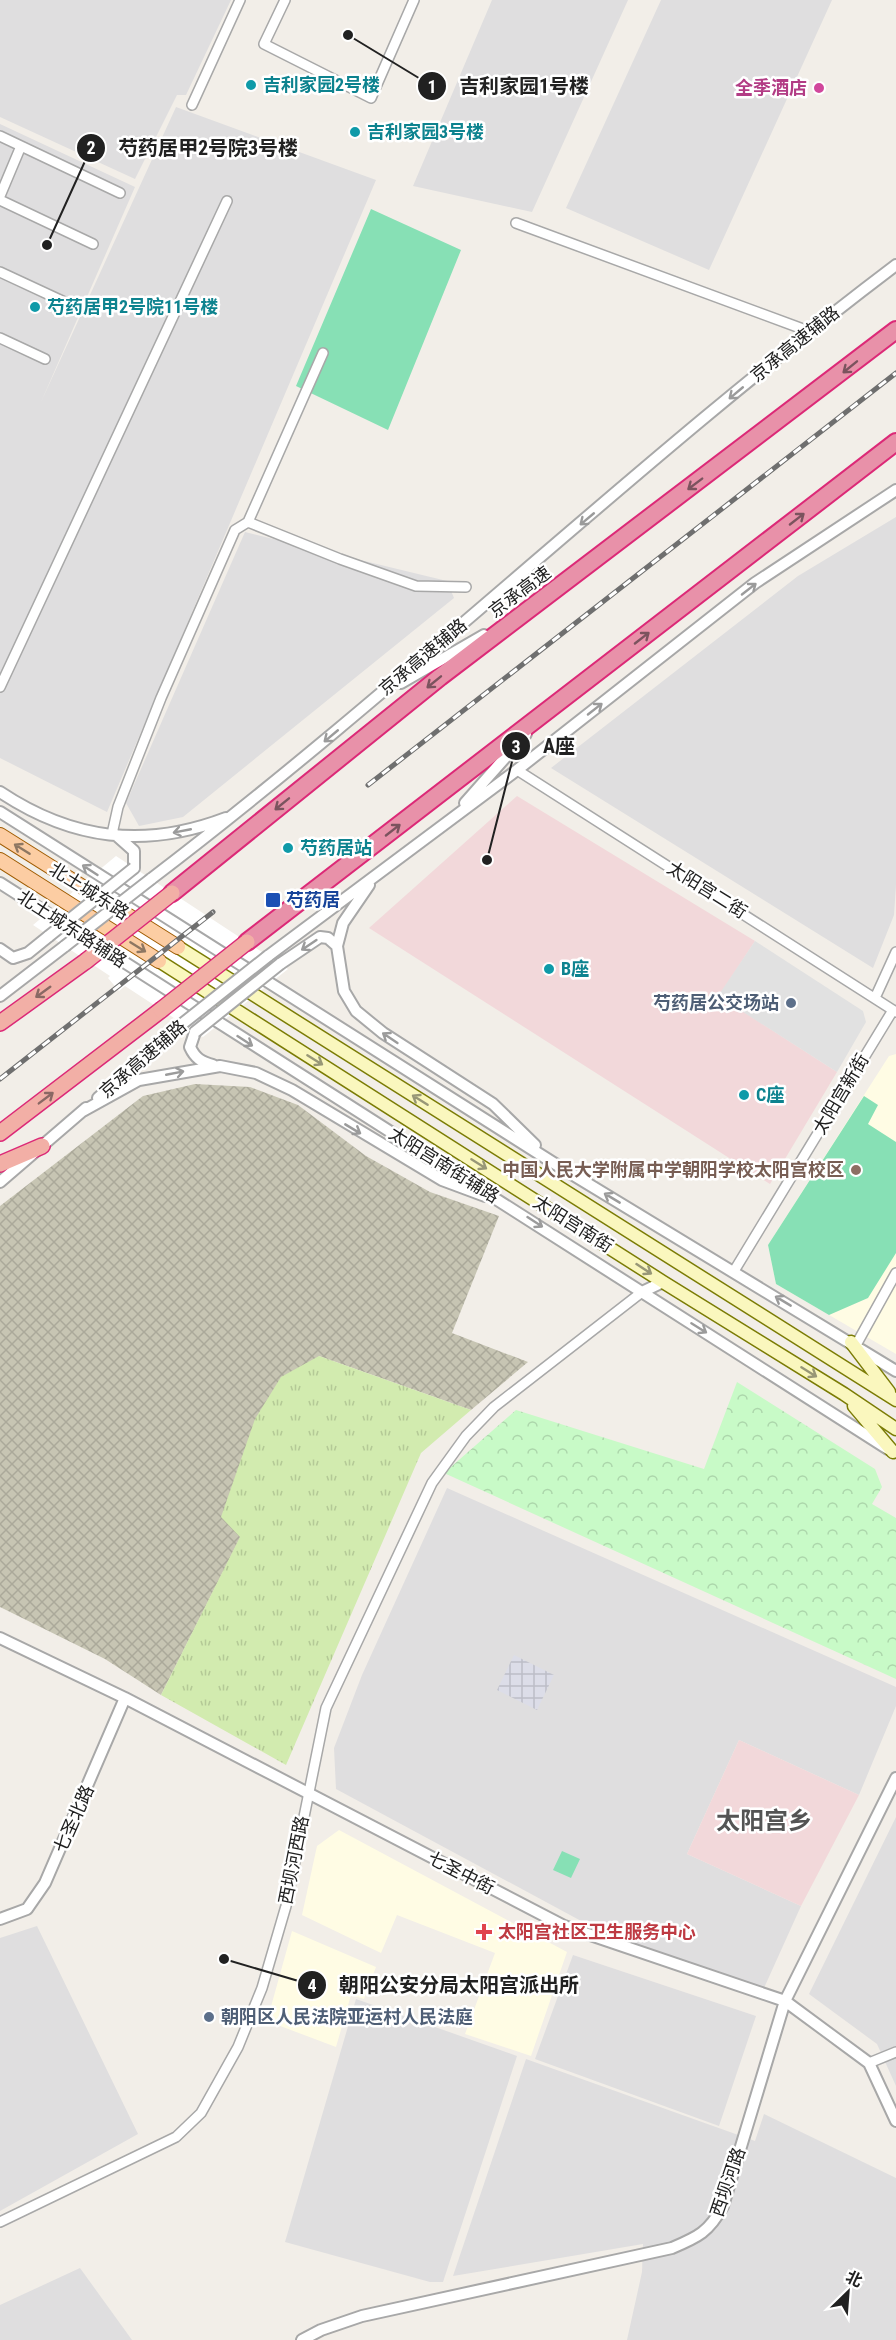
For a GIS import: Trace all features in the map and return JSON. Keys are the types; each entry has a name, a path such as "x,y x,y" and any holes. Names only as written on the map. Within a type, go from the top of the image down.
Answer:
{"highway":[{"name":"京承高速","path":"172,893 440,677 896,330"},
{"path":"0,1133 896,442"},
{"path":"0,1023 86,961 172,893"},
{"path":"0,1164 42,1146"}],"main road":[{"name":"北土城东路","path":"0,835 178,947"},
{"name":"北土城东路","path":"0,860 159,961"},
{"name":"太阳宫南街","path":"178,947 896,1400"},
{"name":"太阳宫南街","path":"159,961 896,1429"},
{"path":"853,1344 896,1400"},
{"path":"844,1394 895,1454"}],"street":[{"path":"192,105 240,0"},
{"path":"285,0 264,44 371,98 414,0"},
{"path":"0,136 120,193"},
{"path":"21,146 0,198 93,244"},
{"path":"0,687 227,201"},
{"path":"516,223 811,332"},
{"name":"京承高速辅路","path":"0,996 237,813 770,364 896,265"},
{"path":"0,272 70,305"},
{"path":"0,338 45,359"},
{"path":"114,835 118,807 161,698 235,530 248,522 323,353"},
{"name":"京承高速辅路","path":"0,1182 182,1024 268,956 517,770 755,583 896,490"},
{"path":"248,522 340,559 416,586 466,587"},
{"path":"375,698 531,608"},
{"path":"448,821 546,712"},
{"name":"太阳宫二街","path":"517,770 895,1011"},
{"path":"0,792 43,818 92,833 114,835 164,835 198,828 237,813"},
{"path":"0,812 552,1162 896,1371"},
{"path":"0,949 13,958 21,957 134,868 134,851 114,835"},
{"path":"375,877 343,923 337,946 344,991 356,1011 382,1033 493,1104 552,1162"},
{"name":"北土城东路辅路","path":"0,883 143,974"},
{"path":"337,946 328,938 320,937 280,964 195,1032 190,1047 194,1056 203,1062 256,1072 292,1090 442,1180 506,1203"},
{"path":"875,998 896,952"},
{"name":"太阳宫南街辅路","path":"143,974 268,1056 506,1203 895,1454"},
{"name":"太阳宫新街","path":"734,1272 895,1011"},
{"path":"83,1111 139,1080 220,1066"},
{"path":"853,1344 896,1273"},
{"path":"642,1292 663,1282"},
{"name":"西坝河西路","path":"0,2222 176,2137 201,2113 238,2047 262,1988 286,1906 326,1708 432,1483 466,1436 494,1407 642,1292"},
{"name":"七圣中街","path":"0,1638 125,1698 564,1926 785,2001 869,2062 896,2121"},
{"name":"七圣北路","path":"0,1919 27,1909 45,1882 125,1698"},
{"name":"西坝河路","path":"302,2340 321,2330 362,2316 672,2248 696,2238 713,2225 723,2206 785,2001 896,1778"},
{"path":"869,2062 896,2052"}],"shaded area":[{"path":"0,0 231,0 186,95 177,95 135,179 0,117"},
{"path":"492,0 628,0 532,212 413,186"},
{"path":"661,0 832,0 709,270 566,208"},
{"path":"176,107 376,180 107,812 0,758 0,124 135,187 41,402"},
{"path":"896,517 896,885 894,915 873,968 551,768 798,576"},
{"path":"245,532 447,581 454,598 183,817 139,826 126,803"},
{"path":"517,796 755,941 719,996 837,1072 770,1184 369,928"},
{"name":"芍药居公交场站","path":"755,941 863,1011 866,1022 837,1072 718,996"},
{"name":"中国人民大学附属中学朝阳学校太阳宫校区","path":"896,1054 896,1354 776,1284 768,1245 889,1056"},
{"path":"195,1084 250,1087 298,1105 366,1156 430,1192 499,1216 452,1333 528,1362 471,1410 319,1356 241,1536 161,1695 105,1659 0,1607 0,1206 143,1096"},
{"path":"447,1488 896,1687 896,1706 859,1795 739,1740 687,1854 801,1906 764,1988 598,1933 583,1922 336,1789 334,1748 362,1675"},
{"path":"514,1655 554,1675 537,1710 497,1690"},
{"path":"739,1740 859,1795 801,1906 687,1854"},
{"path":"896,1817 896,2086 877,2044 809,1994"},
{"name":"太阳宫社区卫生服务中心","path":"339,1830 567,1952 531,2056 465,2034 495,1953 397,1915 381,1953 302,1915 317,1846"},
{"path":"37,1926 138,2134 0,2211 0,1938"},
{"path":"292,1931 376,1967 364,1999 351,1995 336,2047 267,2021"},
{"path":"573,1955 756,2016 719,2126 535,2059"},
{"path":"356,1999 517,2056 443,2282 430,2282 285,2242"},
{"path":"526,2059 755,2141 764,2114 896,2178 896,2340 627,2340 642,2272 643,2244 453,2276"},
{"path":"80,2268 132,2340 0,2340 0,2305"}],"green space":[{"path":"371,209 461,250 388,430 296,386"},
{"name":"中国人民大学附属中学朝阳学校太阳宫校区","path":"864,1096 878,1105 868,1124 896,1142 896,1253 868,1298 829,1315 776,1284 768,1245"},
{"path":"319,1356 471,1410 421,1453 286,1765 161,1695 240,1537 221,1517 255,1419 281,1377"},
{"path":"737,1382 875,1469 882,1487 872,1504 896,1518 896,1679 444,1473 516,1410 704,1469"},
{"path":"562,1851 580,1859 571,1878 553,1870"}],"pier":[{"path":"116,856 288,969 203,1037 125,986 119,991 108,978 110,976 33,925"}],"railway":[{"path":"368,785 896,373"},
{"path":"0,1079 213,912"}],"place":[{"name":"吉利家园1号楼","path":"348,35"},
{"name":"吉利家园2号楼","path":"251,85"},
{"name":"全季酒店","path":"819,88"},
{"name":"吉利家园3号楼","path":"355,132"},
{"name":"芍药居甲2号院3号楼","path":"47,245"},
{"name":"芍药居甲2号院11号楼","path":"35,307"},
{"name":"芍药居站","path":"288,848"},
{"name":"A座","path":"487,860"},
{"name":"芍药居","path":"273,900"},
{"name":"B座","path":"549,969"},
{"name":"芍药居公交场站","path":"791,1003"},
{"name":"C座","path":"744,1095"},
{"name":"中国人民大学附属中学朝阳学校太阳宫校区","path":"856,1170"},
{"name":"太阳宫社区卫生服务中心","path":"484,1932"},
{"name":"朝阳公安分局太阳宫派出所","path":"224,1959"},
{"name":"朝阳区人民法院亚运村人民法庭","path":"209,2017"}],"district":[{"name":"太阳宫乡","path":"764,1821"}]}
